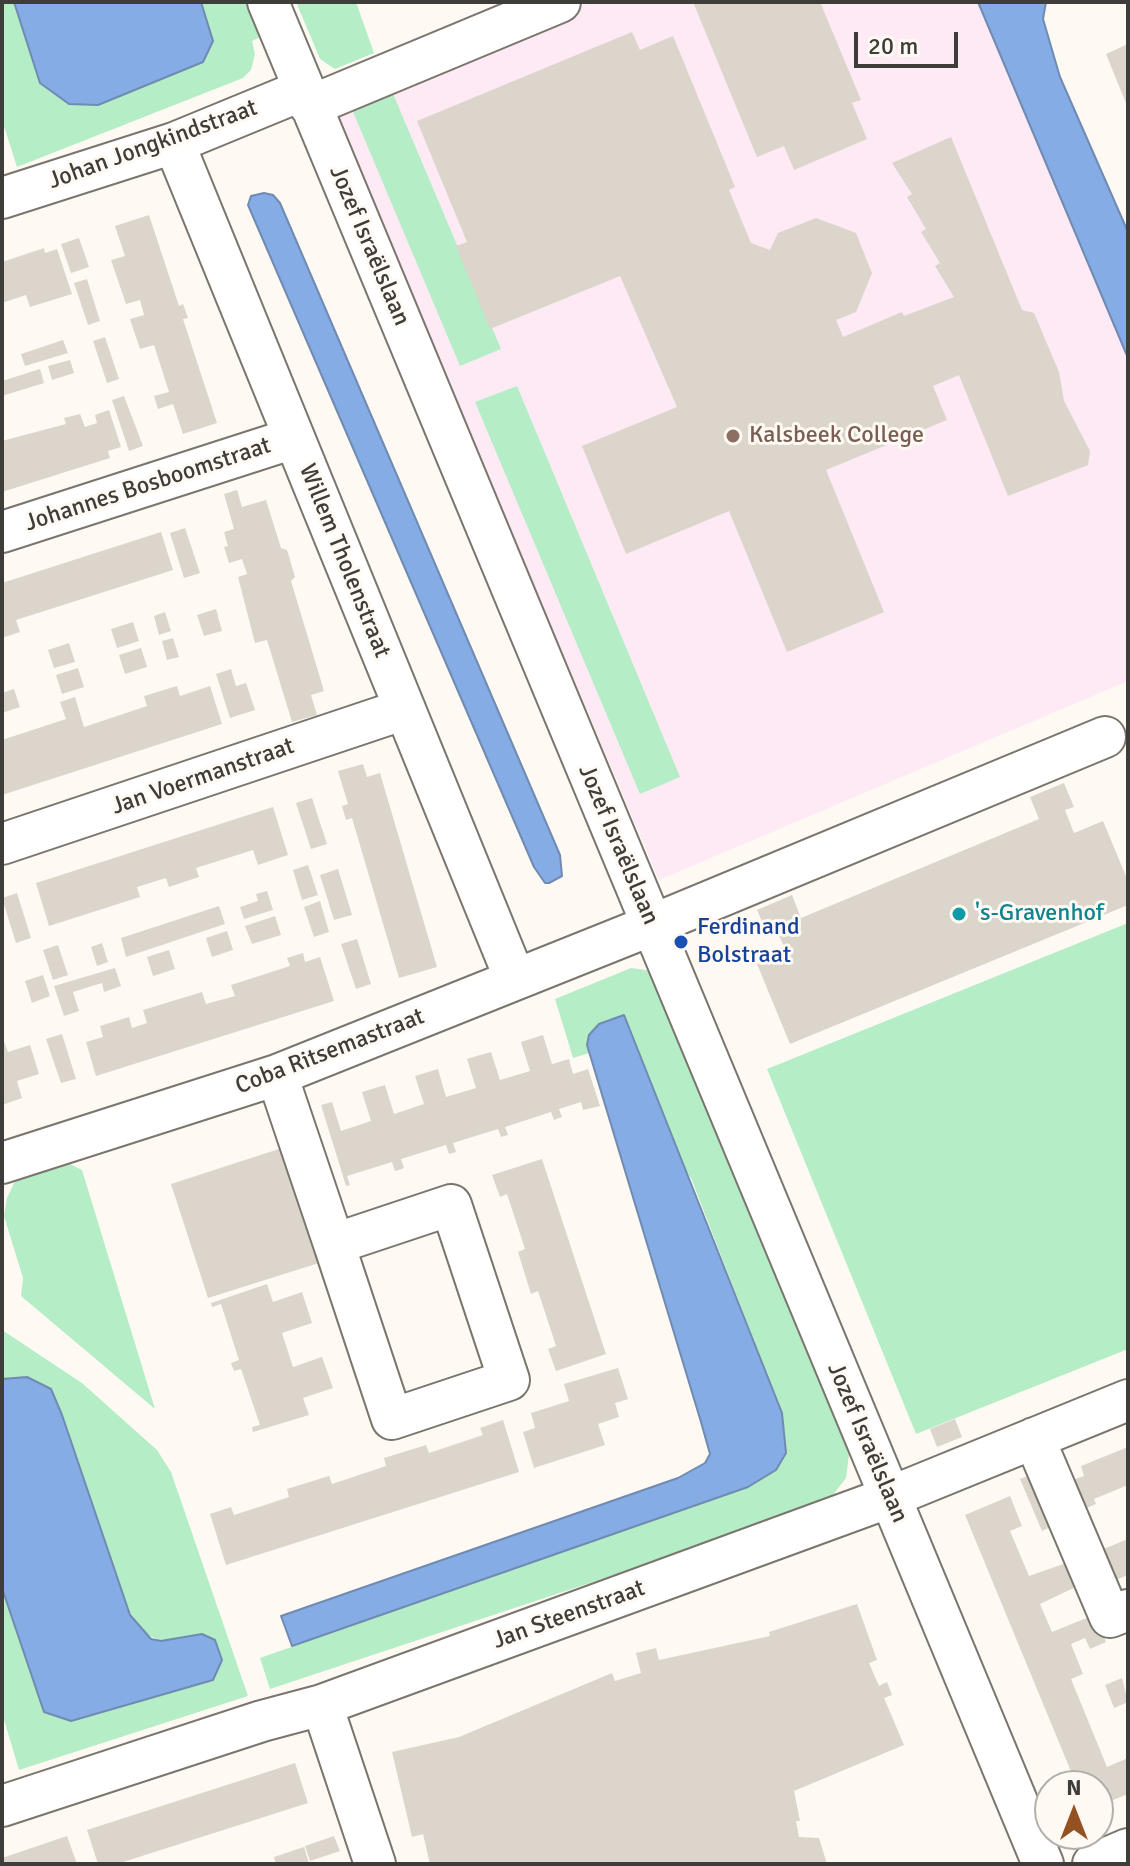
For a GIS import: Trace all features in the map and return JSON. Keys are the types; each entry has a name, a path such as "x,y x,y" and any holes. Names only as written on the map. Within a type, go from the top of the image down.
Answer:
{"street":[{"name":"Jozef Israëlslaan","path":"268,2 1043,1864"},
{"name":"Johan Jongkindstraat","path":"2,198 307,98 560,2"},
{"name":"Willem Tholenstraat","path":"174,143 515,979"},
{"name":"Johannes Bosboomstraat","path":"2,532 294,438"},
{"name":"Jan Voermanstraat","path":"2,844 405,709"},
{"path":"652,925 1105,737"},
{"name":"Coba Ritsemastraat","path":"2,1163 277,1075 652,925"},
{"path":"277,1075 392,1419 509,1380 451,1205 334,1244"},
{"name":"Jan Steenstraat","path":"2,1806 262,1721 322,1705 890,1497 1128,1400"},
{"path":"1034,1438 1110,1617 1128,1610"},
{"path":"322,1705 368,1862"},
{"path":"1093,1864 1128,1849"}],"shaded area":[{"path":"594,2 977,2 1128,358 1128,681 659,880 323,87"}],"green space":[{"path":"2,2 14,2 40,83 213,41 201,2 248,2 262,36 252,41 255,54 251,70 243,78 17,167 2,120"},
{"path":"296,2 356,2 374,53 335,69 320,59"},
{"path":"391,89 501,349 460,366 351,107"},
{"path":"517,386 680,777 640,794 475,402"},
{"path":"1128,923 1128,1349 916,1434 767,1069"},
{"path":"631,968 653,971 834,1408 849,1454 846,1478 833,1495 617,1574 270,1689 260,1658 748,1487 776,1470 786,1453 782,1413 691,1178 587,1045 589,1053 573,1058 555,999"},
{"path":"70,1164 82,1170 155,1409 21,1296 23,1278 4,1216 7,1198 15,1181"},
{"path":"2,1330 82,1383 157,1450 171,1472 248,1696 19,1770 2,1713 2,1588 45,1712 71,1721 213,1680 222,1660 215,1640 202,1634 161,1641 141,1632 130,1615 62,1415 27,1377 2,1379"}],"water":[{"path":"14,2 201,2 213,41 203,62 98,105 69,104 40,83"},
{"path":"978,2 1046,2 1043,19 1060,77 1128,232 1128,358"},
{"path":"264,193 273,195 280,203 560,855 562,876 549,883 545,883 534,867 248,205 251,196"},
{"path":"624,1015 782,1413 786,1453 776,1470 748,1487 292,1646 281,1616 678,1478 705,1463 710,1454 587,1045 589,1035 599,1024"},
{"path":"27,1377 51,1389 130,1615 151,1639 161,1641 202,1634 215,1640 222,1660 213,1680 71,1721 44,1712 2,1588 2,1379"}],"building":[{"path":"693,2 820,2 861,100 852,103 867,139 794,170 784,146 757,157"},
{"path":"632,32 640,50 673,36 735,187 729,190 751,243 770,250 778,233 816,218 856,233 872,273 856,312 836,320 843,337 902,312 904,316 954,297 935,266 940,263 921,232 926,229 907,197 912,194 892,163 951,137 1022,310 1034,313 1059,372 1064,401 1090,451 1088,465 1008,496 959,375 933,386 947,420 826,470 884,612 787,652 729,511 626,554 582,446 677,407 620,276 490,329 456,246 467,242 417,121"},
{"path":"1128,44 1128,108 1106,54"},
{"path":"149,215 179,306 183,304 188,318 183,319 217,423 183,434 173,404 158,409 154,396 169,392 154,345 140,349 130,319 144,315 140,300 126,304 111,260 125,256 115,226"},
{"path":"79,238 89,267 71,273 61,244"},
{"path":"44,248 45,253 57,249 72,294 30,307 26,295 2,303 2,262"},
{"path":"87,279 100,321 88,325 74,283"},
{"path":"105,337 119,379 107,383 93,341"},
{"path":"63,340 68,353 25,366 21,354"},
{"path":"70,360 74,373 52,380 48,366"},
{"path":"40,369 44,383 2,396 2,381"},
{"path":"124,396 143,446 129,451 112,400"},
{"path":"109,410 121,447 108,451 110,458 2,492 2,441 66,424 64,418 80,414 85,427 97,423 95,415"},
{"path":"237,490 242,507 266,500 281,548 287,550 295,577 291,581 324,691 311,695 317,715 292,722 267,640 255,643 238,577 247,574 242,559 229,563 224,547 228,546 224,532 234,529 224,494"},
{"path":"185,528 200,573 184,578 170,533"},
{"path":"161,532 173,570 16,620 20,632 2,638 2,583"},
{"path":"216,609 222,631 204,636 197,615"},
{"path":"165,612 171,631 159,635 154,616"},
{"path":"133,622 139,641 117,648 111,629"},
{"path":"173,638 179,657 167,660 162,641"},
{"path":"69,643 75,662 54,668 48,650"},
{"path":"141,648 147,667 125,674 119,655"},
{"path":"78,668 84,687 62,694 56,675"},
{"path":"231,669 236,686 246,683 255,710 230,718 216,674"},
{"path":"177,686 180,696 210,686 222,724 2,795 2,740 66,719 60,702 75,697 84,727 147,706 144,696"},
{"path":"14,689 20,707 2,713 2,693"},
{"path":"363,764 367,777 380,773 437,967 399,978 352,818 346,820 342,806 348,804 338,771"},
{"name":"'s-Gravenhof","path":"1064,783 1074,807 1065,810 1074,833 1103,821 1128,881 1128,905 790,1044 757,964 786,951 776,929 767,933 757,910 792,895 801,918 1039,819 1030,797"},
{"path":"312,798 327,844 311,849 296,803"},
{"path":"273,807 288,855 258,865 253,850 196,868 199,877 169,887 166,878 137,887 140,897 49,926 36,883"},
{"path":"308,865 318,895 302,900 293,870"},
{"path":"338,869 352,915 334,920 320,875"},
{"path":"267,891 273,910 244,919 240,907 258,901 256,894"},
{"path":"17,893 31,938 16,943 2,898"},
{"path":"320,901 329,932 314,937 304,907"},
{"path":"219,906 225,924 126,957 121,938"},
{"path":"275,916 281,935 252,944 245,926"},
{"path":"227,931 233,950 212,957 206,938"},
{"path":"357,939 371,984 356,989 341,944"},
{"path":"102,943 108,962 97,966 91,947"},
{"path":"58,945 68,975 53,980 43,950"},
{"path":"169,950 175,969 153,976 147,957"},
{"path":"303,953 305,962 320,957 334,1001 96,1076 86,1042 103,1037 100,1026 129,1017 132,1028 147,1023 143,1010 202,992 206,1004 235,996 231,985 290,966 287,958"},
{"path":"115,968 121,986 104,992 102,983 73,992 79,1011 64,1016 54,986"},
{"path":"43,975 50,996 32,1003 25,981"},
{"path":"62,1034 76,1079 61,1083 46,1039"},
{"path":"543,1035 552,1064 569,1059 573,1074 588,1069 600,1106 583,1110 581,1102 559,1109 562,1117 554,1120 551,1112 505,1127 508,1135 501,1137 498,1129 453,1143 456,1152 449,1154 446,1145 401,1159 404,1168 399,1170 395,1171 392,1162 347,1176 350,1185 346,1186 321,1105 332,1102 341,1131 371,1121 362,1092 385,1085 394,1114 424,1104 415,1076 438,1069 446,1097 476,1088 467,1059 491,1052 500,1080 530,1071 521,1042"},
{"path":"2,1036 8,1052 30,1045 39,1074 17,1081 22,1098 2,1105"},
{"path":"282,1148 319,1263 208,1298 171,1184"},
{"path":"542,1159 606,1354 556,1371 548,1349 556,1346 538,1291 531,1294 518,1252 525,1249 507,1194 500,1197 492,1175"},
{"path":"267,1284 273,1302 302,1292 312,1323 282,1333 293,1367 322,1357 333,1388 303,1398 309,1415 253,1432 252,1427 260,1425 241,1369 234,1371 231,1363 239,1360 221,1304 212,1307 211,1303"},
{"path":"618,1368 628,1399 615,1403 619,1417 598,1424 605,1445 534,1468 523,1432 535,1428 531,1413 569,1401 564,1384"},
{"path":"955,1419 962,1437 937,1447 930,1429"},
{"path":"503,1420 519,1472 226,1565 210,1514 231,1507 234,1515 289,1497 287,1489 329,1476 332,1484 386,1466 384,1458 426,1445 429,1453 483,1435 480,1428"},
{"path":"1128,1447 1128,1485 1094,1499 1096,1504 1082,1510 1070,1481 1084,1476 1081,1466"},
{"path":"1035,1473 1057,1524 1042,1531 1020,1479"},
{"path":"1010,1496 1022,1526 1010,1531 1029,1576 1072,1561 1082,1584 1040,1604 1052,1632 1094,1615 1106,1642 1090,1649 1085,1638 1071,1644 1083,1674 1071,1679 1107,1767 1128,1758 1128,1794 1114,1800 1114,1770 1070,1770 965,1515"},
{"path":"1128,1539 1128,1575 1113,1581 1101,1550"},
{"path":"857,1604 877,1660 869,1663 879,1686 887,1682 892,1695 884,1698 904,1745 794,1791 800,1821 796,1821 799,1837 819,1838 827,1864 430,1864 423,1834 412,1837 392,1752 459,1737 612,1673 615,1681 641,1673 636,1653 656,1648 659,1660 770,1636 769,1632"},
{"path":"1122,1678 1128,1702 1114,1708 1105,1685"},
{"path":"295,1763 308,1803 117,1864 98,1864 87,1830"},
{"path":"67,1836 77,1864 2,1864 2,1858"},
{"path":"334,1836 340,1851 310,1861 305,1846"},
{"path":"304,1847 309,1863 276,1864 274,1857"}],"place":[{"name":"Kalsbeek College","path":"733,436"},
{"name":"'s-Gravenhof","path":"959,914"},
{"name":"Ferdinand Bolstraat","path":"681,942"}]}
